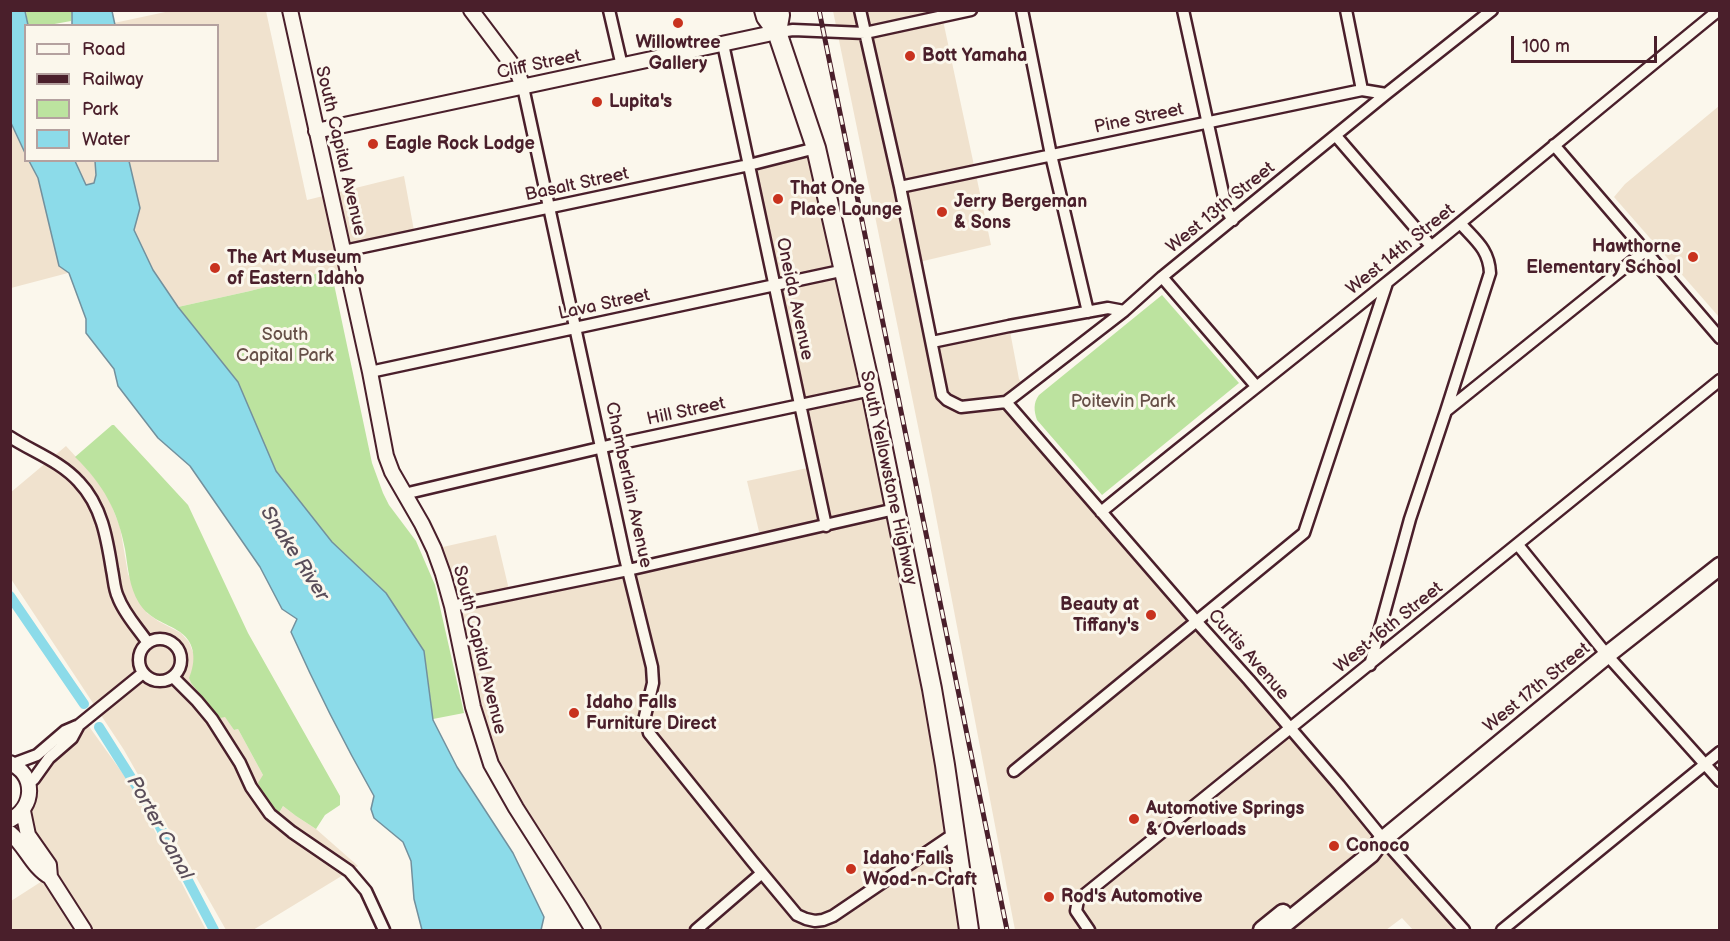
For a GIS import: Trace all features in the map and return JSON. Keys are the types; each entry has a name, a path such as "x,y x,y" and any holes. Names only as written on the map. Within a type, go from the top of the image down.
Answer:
{"highway":[{"path":"764,10 772,33"},
{"path":"772,33 780,15 779,10"},
{"name":"South Yellowstone Highway","path":"772,33 816,148 871,390 932,689 969,930"}],"main road":[{"name":"West 17th Street","path":"1277,930 1371,854 1381,840 1719,566"},
{"name":"West 17th Street","path":"1262,930 1364,847 1381,840"}],"street":[{"name":"South Capital Avenue","path":"291,10 370,372 386,456 392,472 422,524 443,574 473,707 491,764 593,930"},
{"name":"Chamberlain Avenue","path":"471,10 517,71 524,87 601,448 652,667 653,683 645,716 649,733 797,915 806,919 823,920 833,915 948,838 956,836"},
{"path":"609,10 622,66"},
{"path":"860,10 900,187 942,395 961,407 1006,402"},
{"path":"772,33 801,30 865,33 971,10"},
{"path":"1022,10 1051,155 1088,312"},
{"path":"1184,10 1227,211 1233,220"},
{"path":"1346,10 1362,90"},
{"name":"West 13th Street","path":"1006,402 1124,311 1162,277 1492,10"},
{"name":"West 14th Street","path":"1101,512 1388,282 1719,10"},
{"name":"Cliff Street","path":"316,131 772,33"},
{"name":"Oneida Avenue","path":"723,44 826,526"},
{"name":"Pine Street","path":"900,187 1362,90 1386,94"},
{"path":"1336,136 1431,246"},
{"path":"1554,145 1719,338"},
{"name":"Basalt Street","path":"344,251 749,165 816,148"},
{"path":"1370,666 1410,519 1490,273 1487,254 1460,223"},
{"path":"1446,411 1645,251"},
{"name":"Lava Street","path":"370,372 844,270"},
{"path":"1162,277 1256,386"},
{"path":"1014,771 1304,533 1388,282"},
{"path":"932,342 1108,308 1124,311"},
{"name":"West 16th Street","path":"1089,930 1076,911 1078,900 1370,666 1719,381"},
{"name":"Hill Street","path":"404,494 601,448 871,390"},
{"name":"Curtis Avenue","path":"1006,402 1250,680 1339,785 1381,840 1464,930"},
{"path":"10,437 63,467 90,496 104,526 117,596 124,610 148,643"},
{"path":"452,606 628,570 895,509"},
{"path":"1518,545 1607,655 1719,781"},
{"path":"161,639 168,641 178,650 181,664 173,677 154,681 143,673 139,661 143,648 148,643 161,639"},
{"path":"12,763 37,755 65,731 82,723 143,673"},
{"path":"173,677 212,719 240,763 251,787 270,814 349,871 366,891 384,930"},
{"path":"29,783 46,761 72,738 82,723"},
{"path":"1502,930 1719,752"},
{"path":"10,820 23,811 30,793 29,783 20,769 12,763"},
{"path":"23,811 28,835 50,865 50,877"},
{"path":"10,833 24,848 39,871 50,877 84,930"},
{"path":"696,930 762,873"}],"shaded area":[{"path":"170,11 266,11 307,200 404,176 415,236 344,251 348,270 331,270 178,307 153,270 134,230 140,208 129,162 219,162 219,24 114,23"},
{"path":"833,11 941,11 991,245 915,263 932,342 1009,326 1019,379 1025,388 1007,402 1464,930 1413,930 1402,918 1386,930 1015,930 929,480"},
{"name":"Hawthorne Elementary School","path":"1719,106 1719,317 1614,197 1625,184"},
{"path":"10,123 24,151 24,162 30,162 38,178 59,266 68,273 11,288"},
{"path":"808,151 837,272 888,511 969,930 593,930 491,764 434,549 496,535 510,594 761,540 747,481 812,467 749,165"},
{"path":"75,162 95,162 94,184 86,185"},
{"path":"66,446 89,471 109,499 120,527 128,574 147,613 181,633 189,642 194,655 194,668 189,678 191,683 225,716 234,730 238,729 280,812 283,806 316,829 358,866 253,930 226,930 124,750 11,579 10,493"},
{"path":"88,725 131,785 206,930 11,930 11,901 50,876 37,854 31,814 31,773"}],"green space":[{"path":"26,11 72,11 71,21 54,24 28,24"},
{"name":"South Capital Park","path":"331,270 372,463 389,505 416,541 435,585 464,713 433,719 424,651 386,593 332,542 276,471 238,382 178,307"},
{"name":"Poitevin Park","path":"1162,295 1239,383 1102,495 1037,420 1035,404 1039,395"},
{"path":"112,425 188,505 248,633 340,796 340,805 325,815 316,829 283,806 279,813 266,798 258,783 263,775 238,729 234,730 225,717 220,718 191,683 189,678 193,666 193,653 189,642 180,632 148,613 139,603 129,577 122,535 113,510 94,477 75,457"}],"water":[{"path":"11,10 25,11 28,24 24,24 24,151 11,123"},
{"path":"72,10 112,11 115,24 72,24"},
{"name":"Snake River","path":"30,162 75,162 86,185 94,183 95,162 129,162 140,208 134,230 153,270 178,307 238,382 276,471 332,542 386,593 424,651 433,720 457,767 513,853 544,917 541,930 422,930 414,899 411,861 403,842 374,818 371,809 374,796 310,674 291,632 297,619 282,609 260,567 190,466 158,438 118,386 114,369 86,333 86,319 69,273 59,266 38,178"}],"waterway":[{"name":"Porter Canal","path":"10,596 84,704"},
{"name":"Porter Canal","path":"99,727 149,806 214,930"}],"railway":[{"path":"819,10 1007,930"}],"place":[{"name":"Willowtree Gallery","path":"678,23"},
{"name":"Bott Yamaha","path":"910,56"},
{"name":"Lupita's","path":"597,102"},
{"name":"Eagle Rock Lodge","path":"373,144"},
{"name":"That One Place Lounge","path":"778,199"},
{"name":"Jerry Bergeman & Sons","path":"942,212"},
{"name":"Hawthorne Elementary School","path":"1693,257"},
{"name":"The Art Museum of Eastern Idaho","path":"215,268"},
{"name":"Beauty at Tiffany's","path":"1151,615"},
{"name":"Idaho Falls Furniture Direct","path":"574,713"},
{"name":"Automotive Springs & Overloads","path":"1134,819"},
{"name":"Conoco","path":"1334,846"},
{"name":"Idaho Falls Wood-n-Craft","path":"851,869"},
{"name":"Rod's Automotive","path":"1049,897"}]}
